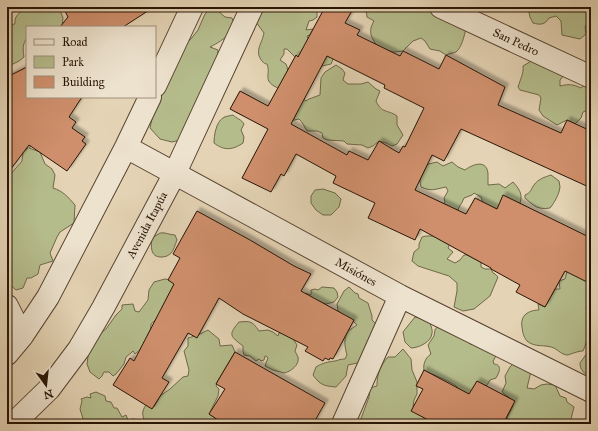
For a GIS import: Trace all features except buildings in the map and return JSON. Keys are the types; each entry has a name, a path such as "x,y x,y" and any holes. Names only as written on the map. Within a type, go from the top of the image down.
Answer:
{"street":[{"path":"156,84 192,7"},
{"name":"Avenida Itapúa","path":"13,424 49,390 78,349 103,308 175,173 252,7"},
{"name":"San Pedro","path":"441,7 591,77"},
{"path":"7,354 22,336 48,297 126,147 150,98"},
{"name":"Misiónes","path":"126,147 400,296 591,391"},
{"path":"343,424 400,296"},
{"path":"7,306 22,336"}],"green space":[{"path":"24,7 60,7 63,18 62,26 26,26 26,40 23,48 24,57 7,67 7,25 15,24 16,18"},
{"path":"212,7 223,7 218,11 225,17 232,18 235,26 230,33 210,47 218,50 217,60 184,139 172,142 160,139 150,128 153,114 160,103 156,98 156,95 181,46 190,40 198,30 205,14"},
{"path":"265,7 314,7 312,10 317,12 317,17 309,21 306,30 313,29 310,35 307,36 309,41 334,57 331,64 322,66 320,69 317,65 296,58 287,49 284,49 284,54 280,60 286,64 287,67 286,78 281,87 277,88 274,86 268,79 267,64 262,61 259,54 259,47 264,33 256,22"},
{"path":"365,7 440,7 466,29 458,50 446,55 440,51 430,49 421,38 413,41 403,51 394,52 379,49 371,35 371,29 374,21 367,17"},
{"path":"529,7 584,7 591,17 585,27 586,34 580,39 562,35 561,21 556,16 549,18 542,24 533,23 530,17"},
{"path":"533,60 564,75 560,80 560,86 570,85 581,88 586,83 591,81 591,110 590,109 583,112 581,118 575,124 567,120 557,125 543,116 539,110 541,98 539,95 520,90 518,87 523,66"},
{"path":"336,65 345,73 343,80 348,84 361,84 368,82 380,91 376,101 380,108 397,116 397,125 403,135 397,144 392,146 379,141 368,148 362,145 347,144 344,141 327,140 323,138 322,133 317,131 307,131 299,119 290,121 301,97 306,101 320,95 321,78 325,72"},
{"path":"233,115 244,124 241,130 244,137 243,143 228,149 218,146 214,143 217,126 224,117"},
{"path":"7,127 34,144 29,148 40,152 45,164 52,169 55,175 53,188 63,193 75,205 74,223 60,232 50,253 53,261 40,265 38,274 31,278 27,278 23,288 16,290 7,282 7,183 9,176 22,161 23,152 28,148 22,150"},
{"path":"437,162 443,166 452,162 465,170 479,164 485,166 488,174 488,185 499,184 505,188 513,182 519,190 521,196 517,212 512,214 484,205 481,197 474,193 464,198 457,213 440,207 445,202 444,198 448,191 446,187 434,190 428,189 421,187 420,181 424,165"},
{"path":"551,175 559,181 560,187 555,201 550,208 536,207 525,198 525,195 530,192 538,181"},
{"path":"323,189 335,193 341,199 339,207 331,215 323,215 316,210 311,203 311,196 315,190"},
{"path":"160,233 175,235 177,240 171,253 165,257 157,257 152,250 152,238"},
{"path":"433,236 451,241 448,248 453,252 447,259 455,263 464,255 467,255 481,262 481,267 491,269 498,277 490,296 474,309 463,311 454,307 457,283 449,276 418,266 412,261 414,252 419,248 422,237"},
{"path":"575,268 591,278 591,304 586,307 589,322 587,329 589,335 583,351 566,355 551,347 530,343 527,341 523,333 522,322 524,316 531,311 539,310 538,304 545,307 555,289 560,289 559,281 565,279 567,272"},
{"path":"165,279 171,280 178,286 160,316 151,324 150,332 144,345 135,354 133,351 126,357 124,364 116,374 113,376 109,372 104,372 99,379 90,372 87,364 89,349 97,336 106,329 122,309 122,305 133,304 135,311 139,312 148,300 149,290 154,282"},
{"path":"322,287 334,288 338,297 334,302 326,304 303,295 306,293 311,295 311,290 318,290"},
{"path":"349,287 358,294 359,298 368,303 372,320 378,324 362,362 348,365 346,376 336,387 328,386 320,383 313,375 316,367 327,362 345,359 347,355 345,343 346,334 357,325 338,311 337,304 344,291"},
{"path":"415,317 429,320 432,332 430,339 427,342 421,346 411,348 405,342 403,332"},
{"path":"239,322 251,322 259,331 268,330 278,336 279,333 285,332 292,337 297,345 295,351 298,357 298,363 292,370 284,373 265,366 268,358 266,356 264,360 261,361 259,359 256,361 250,356 244,355 243,346 235,340 232,335 233,330"},
{"path":"447,326 467,340 470,344 496,348 496,356 493,361 494,364 499,366 499,372 496,378 490,380 481,391 460,394 456,386 442,378 424,371 425,361 431,354 428,345 434,336 435,330 437,327"},
{"path":"208,330 219,339 220,346 232,345 235,352 217,382 216,386 219,389 218,396 209,414 220,424 147,424 143,414 143,410 146,405 154,407 160,396 183,377 188,376 189,370 184,351 188,346 188,338"},
{"path":"403,349 411,359 412,370 417,382 417,394 413,407 454,424 359,424 369,397 370,388 377,386 378,374 383,364 388,357 395,357"},
{"path":"590,349 591,376 583,371 580,363"},
{"path":"515,362 531,371 527,388 534,389 541,385 547,384 555,385 560,396 566,398 567,402 574,407 571,419 572,424 508,424 509,421 507,418 513,406 510,398 502,392 506,383 505,376"},
{"path":"96,392 105,396 106,401 111,402 114,408 117,408 122,417 126,415 128,420 139,420 140,424 88,424 84,422 80,409 81,399 87,397 91,398 90,394"}]}
